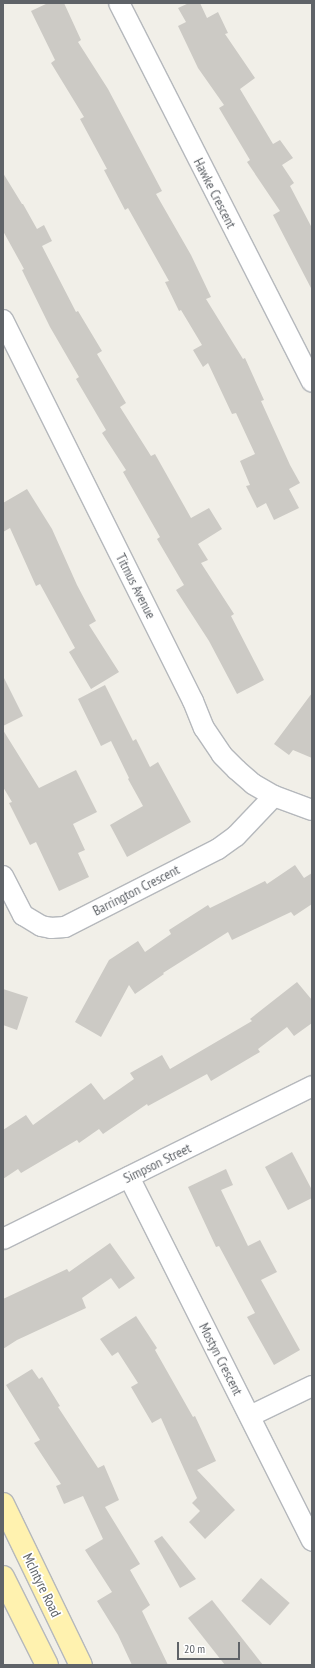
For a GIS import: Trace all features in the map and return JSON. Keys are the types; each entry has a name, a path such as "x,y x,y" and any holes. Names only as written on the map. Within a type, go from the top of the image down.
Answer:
{"main road":[{"name":"McIntyre Road","path":"3,1504 81,1665"},
{"path":"3,1577 46,1665"}],"street":[{"name":"Hawke Crescent","path":"119,3 312,382"},
{"name":"Titmus Avenue","path":"3,320 193,700 204,728 222,755 236,770 253,784 274,796 312,810"},
{"name":"Barrington Crescent","path":"3,876 23,915 40,926 51,928 65,926 218,849 236,836 274,796"},
{"name":"Simpson Street","path":"3,1239 312,1086"},
{"name":"Mostyn Crescent","path":"129,1177 312,1541"},
{"path":"250,1416 312,1386"}],"building":[{"path":"48,3 64,3 81,40 78,42 108,89 162,191 156,194 191,255 211,297 206,299 243,359 245,358 264,400 261,401 290,465 300,483 289,489 299,508 274,520 266,503 257,508 246,486 250,485 240,461 255,454 236,413 232,414 208,363 203,367 193,350 202,345 181,310 179,311 165,282 169,281 128,208 125,210 104,170 107,169 80,119 84,117 51,63 55,60 31,11"},
{"path":"189,3 200,3 207,18 218,12 228,33 225,34 255,78 240,89 273,144 280,140 293,158 282,165 294,183 290,186 312,228 312,290 273,215 280,211 247,162 250,160 219,108 224,105 198,68 178,26 186,22 178,8"},
{"path":"3,173 37,229 44,225 52,241 42,246 76,312 78,311 102,351 97,354 126,403 120,407 151,456 155,454 191,518 209,508 222,529 198,544 208,560 201,563 234,614 231,616 264,680 237,694 209,641 176,590 184,585 157,539 160,537 123,472 126,470 102,433 106,430 76,379 79,377 50,327 22,270 24,269 3,231"},
{"path":"27,489 52,529 77,585 96,621 89,625 119,672 91,689 69,652 75,648 40,584 36,586 10,528 3,532 3,503"},
{"path":"3,676 23,716 3,726"},
{"path":"105,685 133,741 136,739 150,767 158,762 191,822 127,857 110,825 143,806 128,779 129,778 111,741 101,746 78,699"},
{"path":"312,693 312,758 293,750 289,755 274,744"},
{"path":"3,730 39,788 76,770 97,812 73,824 85,850 78,853 89,877 59,891 36,842 30,845 9,803 12,802 3,787"},
{"path":"295,865 304,878 312,873 312,904 294,916 291,912 232,940 228,932 163,973 164,974 135,994 129,985 101,1037 75,1022 109,960 138,941 145,952 171,934 169,930 208,905 210,908 265,881 267,884"},
{"path":"297,982 312,1000 312,1023 294,1036 287,1027 258,1049 260,1052 211,1081 207,1074 148,1106 147,1104 103,1134 99,1129 79,1143 77,1140 21,1173 18,1169 3,1179 3,1130 26,1115 33,1125 91,1083 104,1100 134,1079 130,1073 162,1055 170,1069 252,1021 250,1019"},
{"path":"3,989 28,997 17,1030 3,1025"},
{"path":"292,1152 312,1190 312,1198 288,1210 265,1167"},
{"path":"226,1169 233,1185 221,1190 248,1246 260,1240 277,1272 261,1280 300,1350 274,1365 247,1317 255,1313 219,1246 216,1247 188,1187"},
{"path":"110,1243 135,1278 119,1289 111,1278 82,1298 86,1308 17,1340 3,1349 3,1299 67,1269 69,1272"},
{"path":"136,1316 157,1348 155,1350 193,1417 195,1416 216,1461 197,1470 235,1510 205,1539 189,1522 200,1511 192,1503 197,1498 161,1418 152,1423 131,1387 138,1383 118,1352 112,1356 100,1339"},
{"path":"32,1369 39,1379 42,1377 60,1406 58,1407 98,1468 104,1465 119,1500 105,1507 140,1564 130,1570 150,1605 142,1611 168,1665 132,1665 118,1635 97,1601 112,1592 85,1550 103,1539 83,1496 64,1504 56,1486 61,1484 34,1443 40,1440 6,1385"},
{"path":"162,1536 196,1579 180,1588 154,1541"},
{"path":"261,1578 290,1603 270,1626 241,1601"},
{"path":"212,1600 263,1665 225,1665 188,1618"}]}
